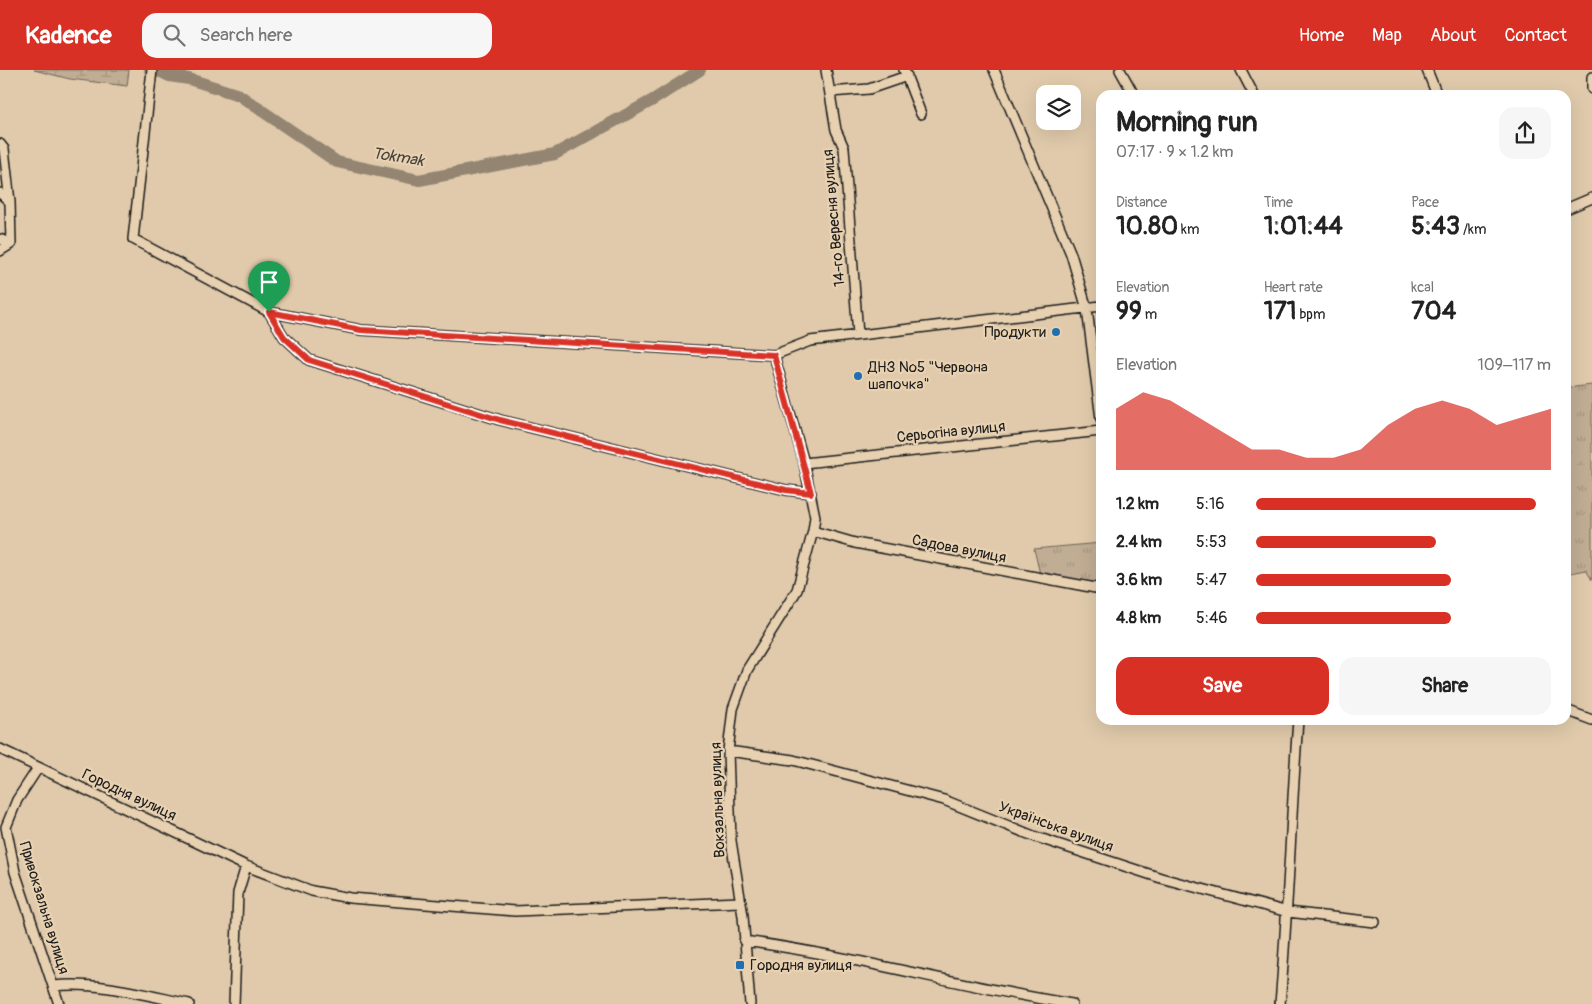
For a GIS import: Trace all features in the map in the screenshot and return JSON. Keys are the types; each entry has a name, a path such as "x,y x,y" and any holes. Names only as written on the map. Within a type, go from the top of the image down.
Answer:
{"street":[{"path":"152,70 133,238 269,312 361,330 774,355 810,341 1096,307"},
{"name":"14-го Вересня вулиця","path":"826,70 836,130 844,148 858,335"},
{"path":"994,70 1071,254 1087,309 1096,380"},
{"path":"1120,70 1131,90"},
{"path":"1241,70 1251,90"},
{"path":"1427,70 1435,90"},
{"path":"830,92 869,89 906,73 921,114"},
{"path":"1592,77 1592,89"},
{"path":"0,144 4,149 10,202 11,244"},
{"path":"0,193 10,202"},
{"path":"1571,207 1592,198"},
{"path":"0,239 11,244"},
{"path":"0,251 11,244"},
{"path":"269,312 284,337 309,360 337,370 500,420 786,490 811,493"},
{"name":"Вокзальна вулиця","path":"750,1004 740,902 731,841 728,751 733,709 747,670 797,590 815,517 804,463 774,355"},
{"name":"Серьогіна вулиця","path":"804,463 1096,432"},
{"name":"Садова вулиця","path":"813,531 855,542 1096,588"},
{"path":"1571,712 1592,720"},
{"path":"1280,1004 1288,912 1292,804 1298,725"},
{"name":"Городня вулиця","path":"0,749 246,866 321,893 350,898 515,911 740,902"},
{"name":"Українська вулиця","path":"728,751 793,760 944,800 1036,837 1161,878 1288,912 1376,922"},
{"name":"Привокзальна вулиця","path":"38,768 17,800 6,827 16,872 59,1004"},
{"path":"234,1004 238,893 246,866"},
{"path":"744,942 806,949 1031,998 1072,1004"},
{"path":"54,986 75,984 189,1004"}],"green space":[{"path":"34,70 129,70 127,86 70,79"},
{"path":"1592,385 1592,580 1586,570 1571,573 1571,387"},
{"path":"1096,543 1096,583 1040,574 1034,549"}],"waterway":[{"name":"Tokmak","path":"150,70 169,76 189,79 239,95 337,162 419,180 555,154 653,100 700,70"}],"place":[{"name":"Продукти","path":"1056,332"},
{"name":"ДНЗ №5 \"Червона шапочка\"","path":"858,376"},
{"name":"Городня вулиця","path":"740,965"}],"route":[{"path":"269,312 361,330 774,355 811,493 786,490 500,420 337,370 309,360 284,337 269,312"}]}
